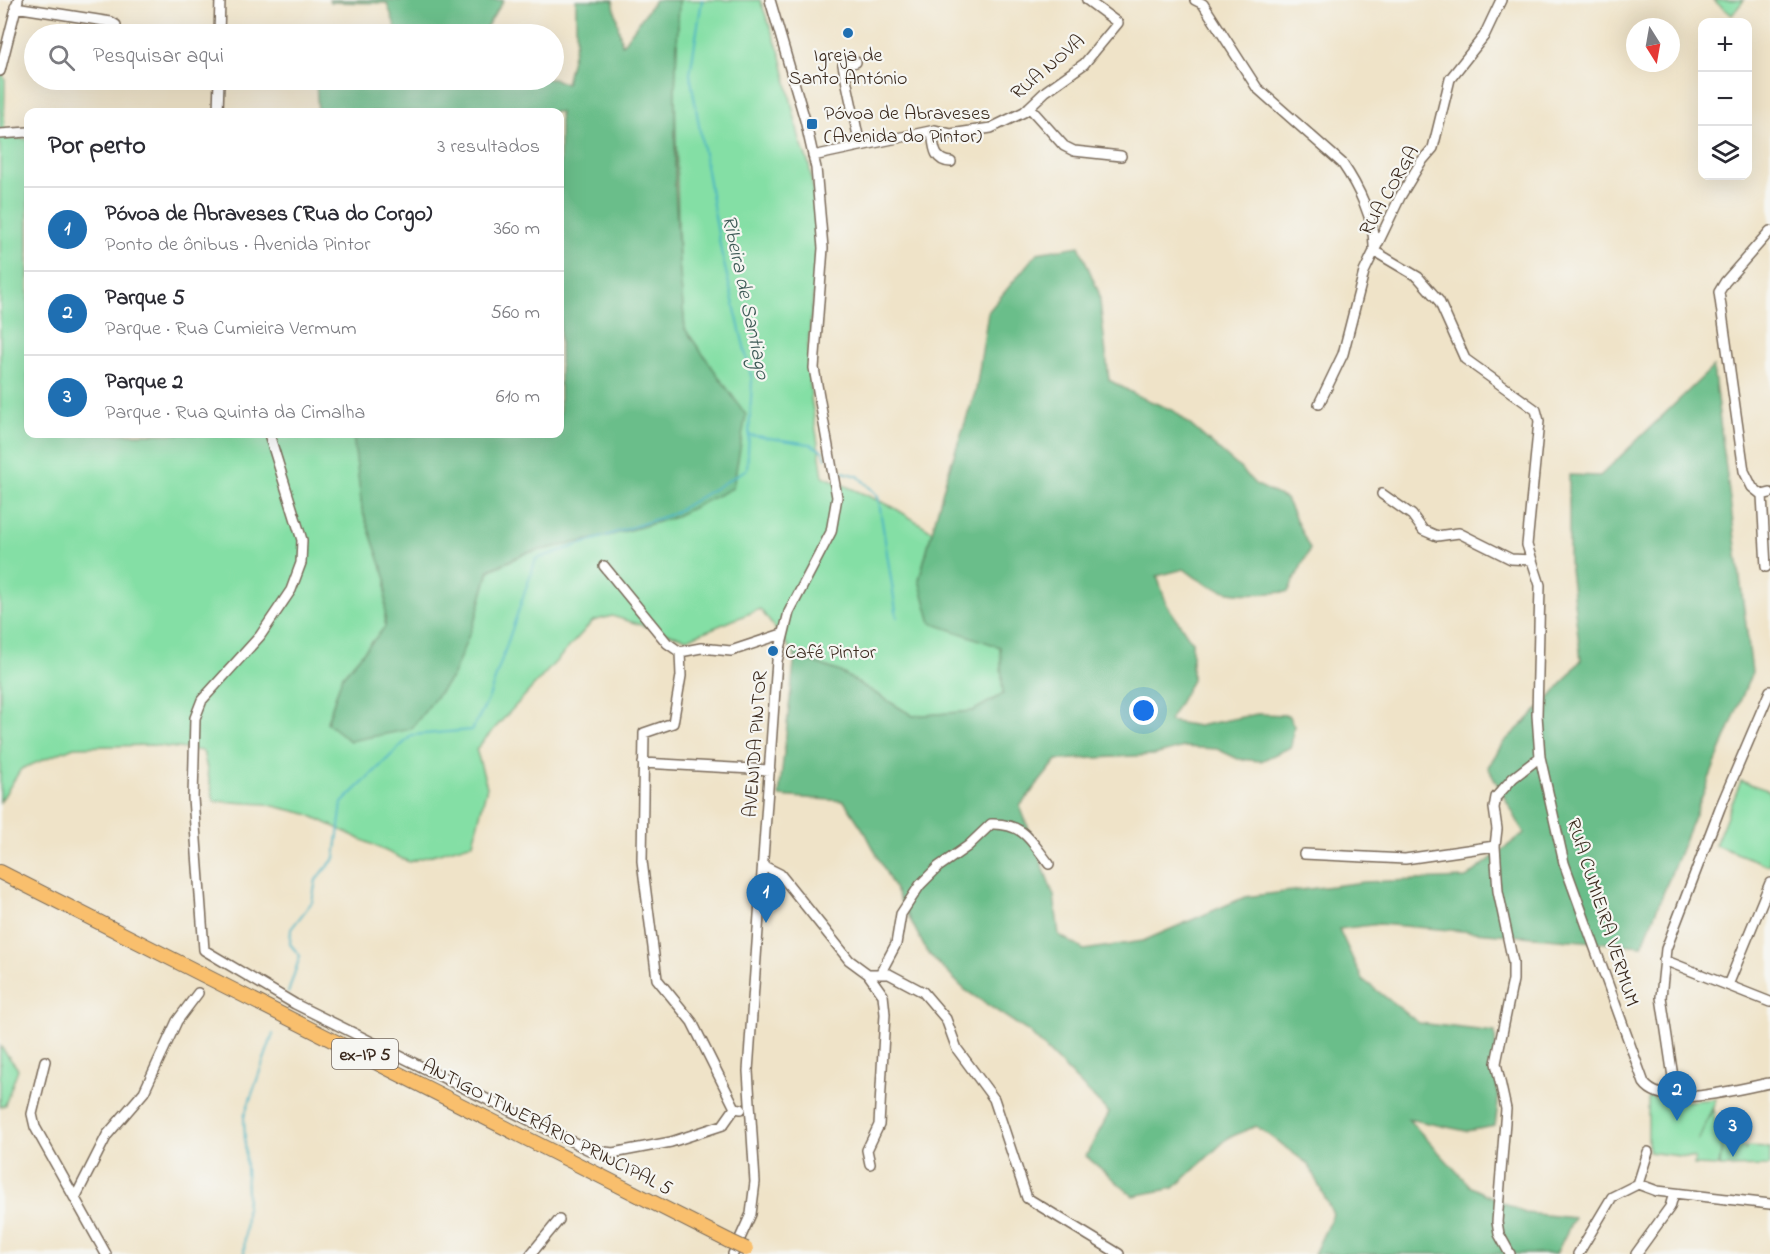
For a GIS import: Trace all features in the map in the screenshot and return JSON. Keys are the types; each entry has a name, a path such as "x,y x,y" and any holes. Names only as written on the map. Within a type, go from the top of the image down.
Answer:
{"highway":[{"name":"ANTIGO ITINERÁRIO PRINCIPAL 5","path":"0,872 731,1247 752,1251"}],"street":[{"path":"219,24 220,0"},
{"name":"AVENIDA PINTOR","path":"731,1247 751,1215 755,1182 748,1071 777,661 782,634 794,600 831,532 837,497 814,368 823,248 813,156 770,0"},
{"name":"RUA NOVA","path":"813,156 932,131 951,134 991,129 1029,107 1046,91 1084,64 1118,23 1087,0"},
{"path":"1195,0 1203,4 1257,88 1342,163 1350,175 1375,231 1374,251"},
{"name":"RUA CORGA","path":"1319,404 1343,354 1364,272 1400,197 1421,162 1433,148 1450,79 1484,36 1501,0"},
{"path":"0,71 17,4 114,24"},
{"path":"856,62 843,65 860,145"},
{"path":"218,108 219,90"},
{"path":"1029,107 1064,146 1074,151 1122,156"},
{"path":"932,131 937,158 941,162 951,162"},
{"path":"0,134 24,132"},
{"path":"1766,567 1766,494 1752,487 1744,471 1719,292 1725,282 1770,231"},
{"name":"RUA CUMIEIRA VERMUM","path":"1374,251 1418,277 1439,301 1465,359 1536,410 1539,421 1527,545 1540,585 1537,715 1540,757 1564,863 1644,1083 1655,1094 1676,1097"},
{"path":"270,438 302,540 301,563 291,590 260,636 202,700 195,718 193,798 204,950 295,1005 589,1150 613,1153 671,1142 723,1125 735,1108"},
{"path":"1382,494 1412,515 1423,530 1437,536 1460,532 1511,559 1532,560"},
{"path":"604,566 667,643 680,652 701,648 731,651 782,634"},
{"path":"680,652 681,676 673,723 644,733 642,861 657,980 692,1022 735,1108"},
{"path":"1770,691 1720,808 1664,960 1661,998 1676,1097 1770,1083"},
{"path":"1510,1254 1499,1234 1497,1221 1506,1109 1496,1063 1513,980 1513,962 1498,891 1495,846 1496,797 1513,778 1540,757"},
{"path":"643,763 770,770"},
{"path":"880,974 896,944 901,914 920,885 938,867 968,846 991,824 1007,824 1022,830 1049,864"},
{"path":"1304,854 1405,859 1495,846"},
{"path":"764,866 780,874 849,960 868,974 883,995 885,1014 879,1125 867,1150 870,1164"},
{"path":"1728,985 1770,883"},
{"path":"1664,960 1770,1002"},
{"path":"868,974 889,974 923,992 946,1019 957,1049 993,1099 1027,1197 1119,1254"},
{"path":"75,1198 107,1135 144,1092 177,1021 198,993"},
{"path":"45,1061 32,1114 35,1127 106,1254"},
{"path":"735,1108 750,1109"},
{"path":"1638,1184 1648,1152"},
{"path":"1578,1254 1612,1197 1638,1184 1674,1193 1770,1204"},
{"path":"1636,1254 1670,1207 1674,1193"},
{"path":"531,1254 559,1220"}],"green space":[{"path":"329,0 504,0 488,24 394,24 387,3 330,2"},
{"path":"576,0 613,0 622,45 655,0 679,0 675,91 675,184 685,329 746,415 733,488 672,518 604,537 526,553 489,570 476,617 453,675 411,729 350,741 327,723 342,677 385,627 386,579 362,509 353,438 564,438 564,108 318,108 317,90 564,90 576,41"},
{"path":"679,0 760,0 781,56 800,141 809,164 814,197 818,252 808,347 811,398 823,476 893,507 932,531 919,580 1000,647 1003,694 973,711 913,716 840,672 795,655 760,609 687,639 612,616 593,621 476,749 487,787 473,843 409,862 307,814 265,804 214,801 203,751 151,745 74,747 21,769 0,802 0,67 5,80 4,138 24,139 24,438 354,438 362,509 386,579 385,627 342,677 327,722 350,741 476,617 489,571 526,553 604,537 672,518 713,369 685,329 679,263 675,91"},
{"path":"1713,0 1744,0 1732,15"},
{"path":"1079,246 1099,293 1109,380 1138,396 1174,411 1255,484 1286,499 1310,549 1288,592 1233,593 1210,586 1184,569 1157,576 1167,605 1192,642 1192,680 1169,721 1198,726 1257,714 1288,715 1294,726 1291,747 1261,761 1238,759 1217,749 1184,747 1154,755 1057,760 1020,806 1054,896 1059,935 1084,950 1143,941 1245,897 1364,882 1466,878 1524,833 1488,767 1503,743 1551,697 1581,660 1569,561 1569,475 1600,476 1713,367 1752,672 1642,946 1379,924 1339,929 1362,979 1419,1023 1495,1032 1498,1104 1495,1126 1466,1131 1408,1119 1471,1187 1525,1213 1574,1218 1556,1254 1314,1254 1333,1214 1308,1164 1256,1126 1228,1138 1174,1188 1133,1196 1086,1156 1109,1113 1029,1032 965,990 927,952 866,834 844,801 779,796 795,655 840,672 913,716 973,711 1003,694 1000,647 931,623 919,580 946,479 976,390 988,312 1037,253"},
{"path":"1741,781 1770,791 1770,866 1715,845"},
{"path":"0,1046 18,1069 5,1105 0,1107"},
{"path":"1648,1097 1674,1102 1716,1099 1698,1141 1713,1109 1718,1136 1728,1135 1729,1144 1745,1147 1745,1152 1746,1147 1770,1148 1770,1166 1720,1167 1722,1143 1719,1166 1694,1165 1695,1158 1648,1152"}],"waterway":[{"name":"Ribeira de Santiago","path":"288,993 300,956 290,944 291,929 312,902 316,880 335,858 342,803 412,735 472,730 488,700 536,559 672,514 747,469 752,380 721,251 690,74 702,0"},
{"path":"749,435 810,444 823,451 826,458"},
{"path":"839,471 858,476 878,496 897,617"},
{"name":"Ribeira de Santiago","path":"244,1254 247,1194 244,1117 273,1034"}],"place":[{"name":"Igreja de Santo António","path":"848,33"},
{"name":"Póvoa de Abraveses (Avenida do Pintor)","path":"812,124"},
{"name":"Café Pintor","path":"773,651"},
{"name":"Póvoa de Abraveses (Rua do Corgo)","path":"766,923"},
{"name":"Parque 5","path":"1677,1121"},
{"name":"Parque 2","path":"1733,1157"}]}
